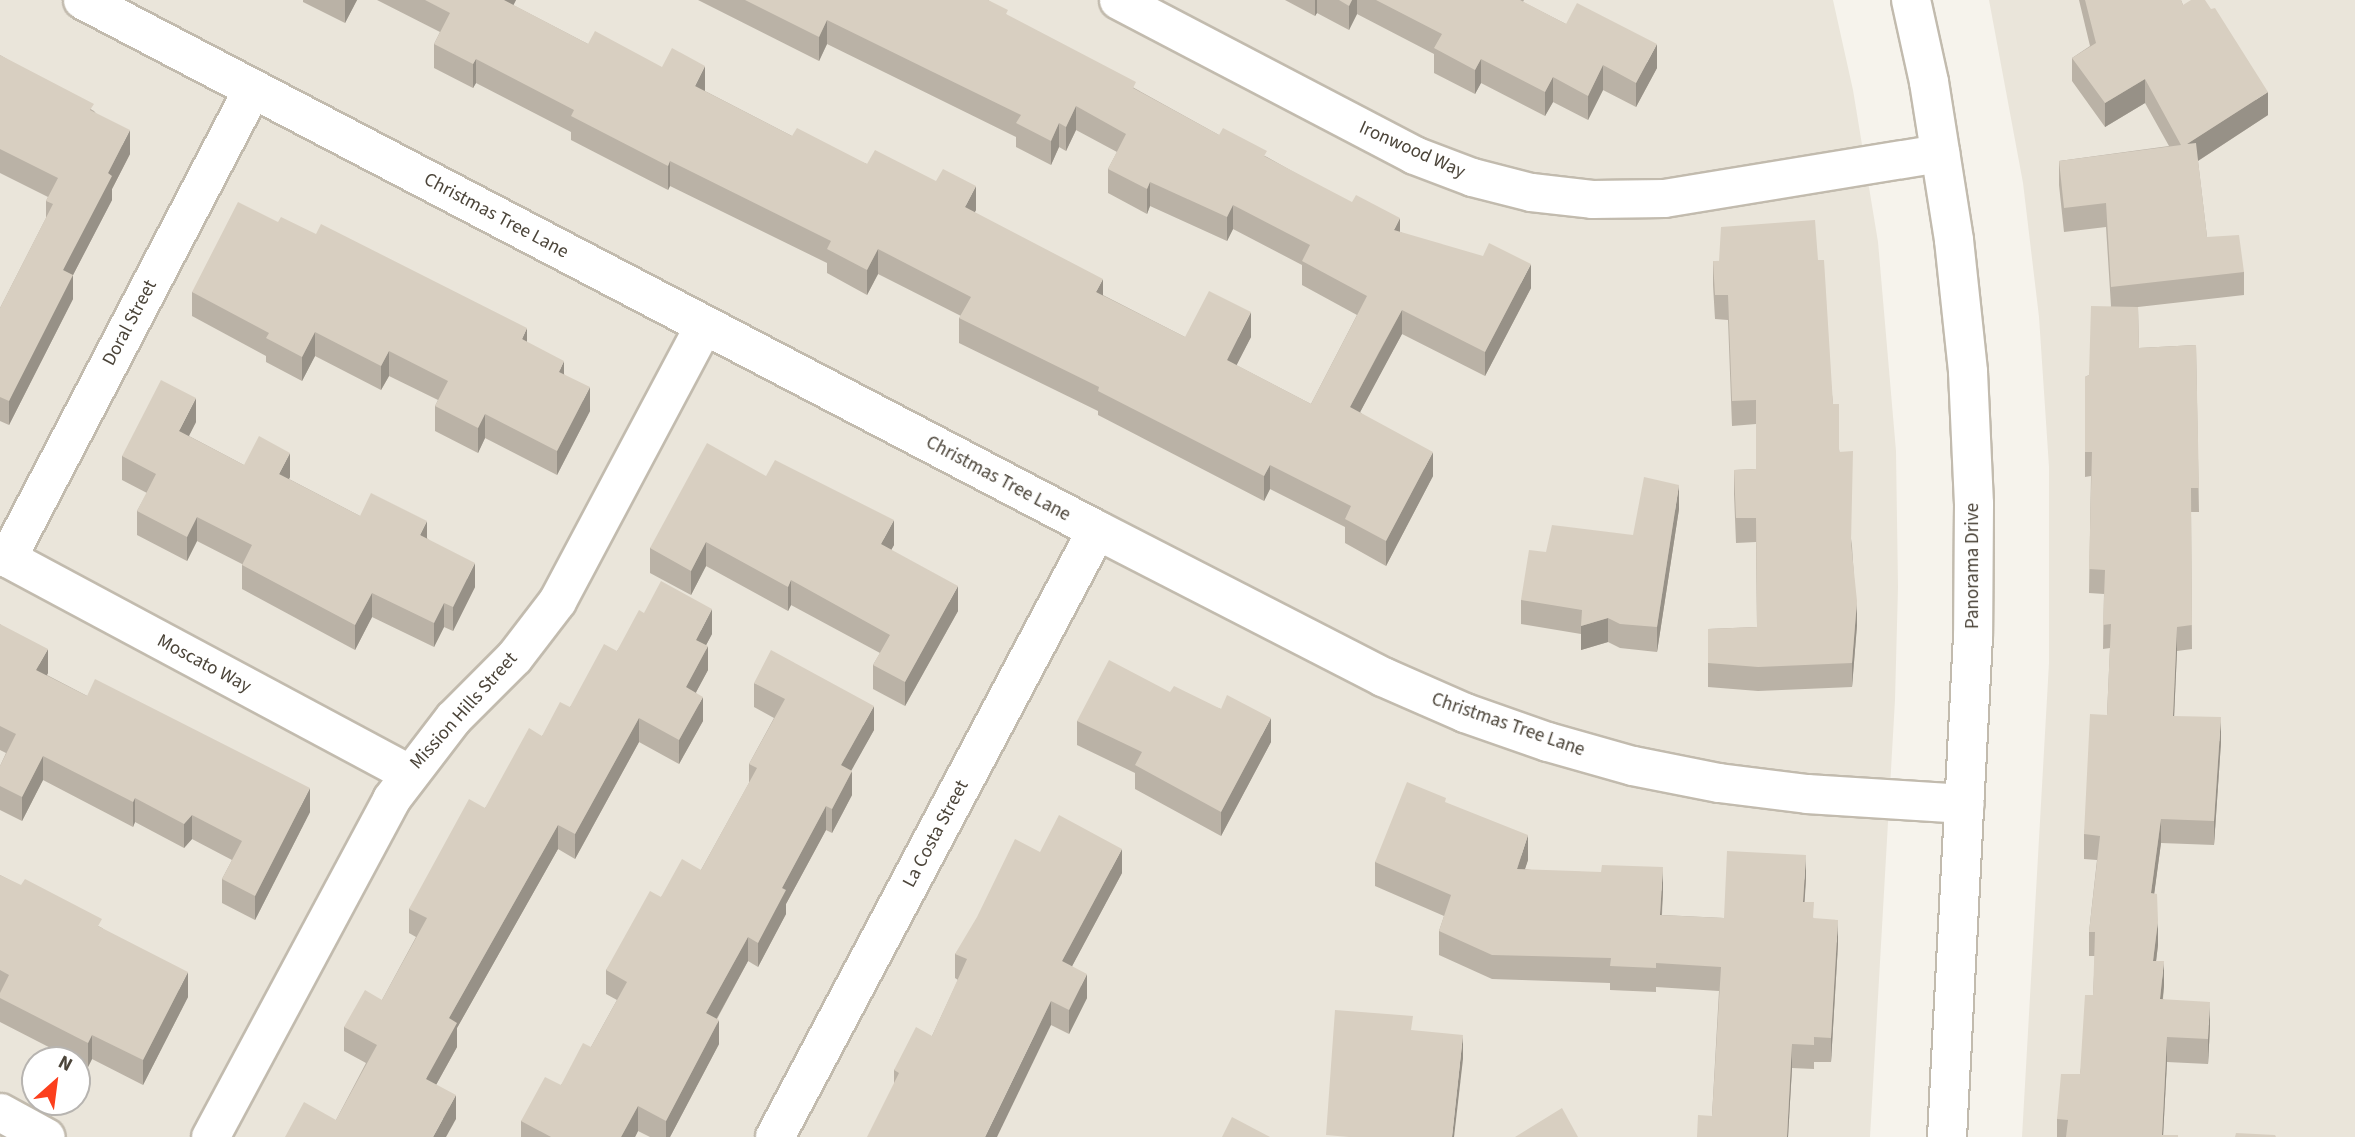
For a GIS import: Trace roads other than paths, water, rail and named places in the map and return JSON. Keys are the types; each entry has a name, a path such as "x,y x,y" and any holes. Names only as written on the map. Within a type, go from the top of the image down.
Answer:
{"street":[{"name":"Christmas Tree Lane","path":"83,0 1097,530 1383,677 1465,713 1548,742 1633,766 1720,783 1807,794 1965,804"},
{"name":"Ironwood Way","path":"1118,0 1415,155 1472,177 1531,192 1592,199 1664,198 1940,153"},
{"name":"Panorama Drive","path":"1911,0 1954,240 1968,372 1974,504 1973,636 1947,1137"},
{"name":"Doral Street","path":"4,556 252,89"},
{"name":"Mission Hills Street","path":"210,1137 391,799 408,773 453,718 514,657 557,601 704,324"},
{"name":"La Costa Street","path":"775,1137 1097,530"},
{"name":"Moscato Way","path":"4,556 408,773"},
{"path":"0,1112 46,1137"}]}
